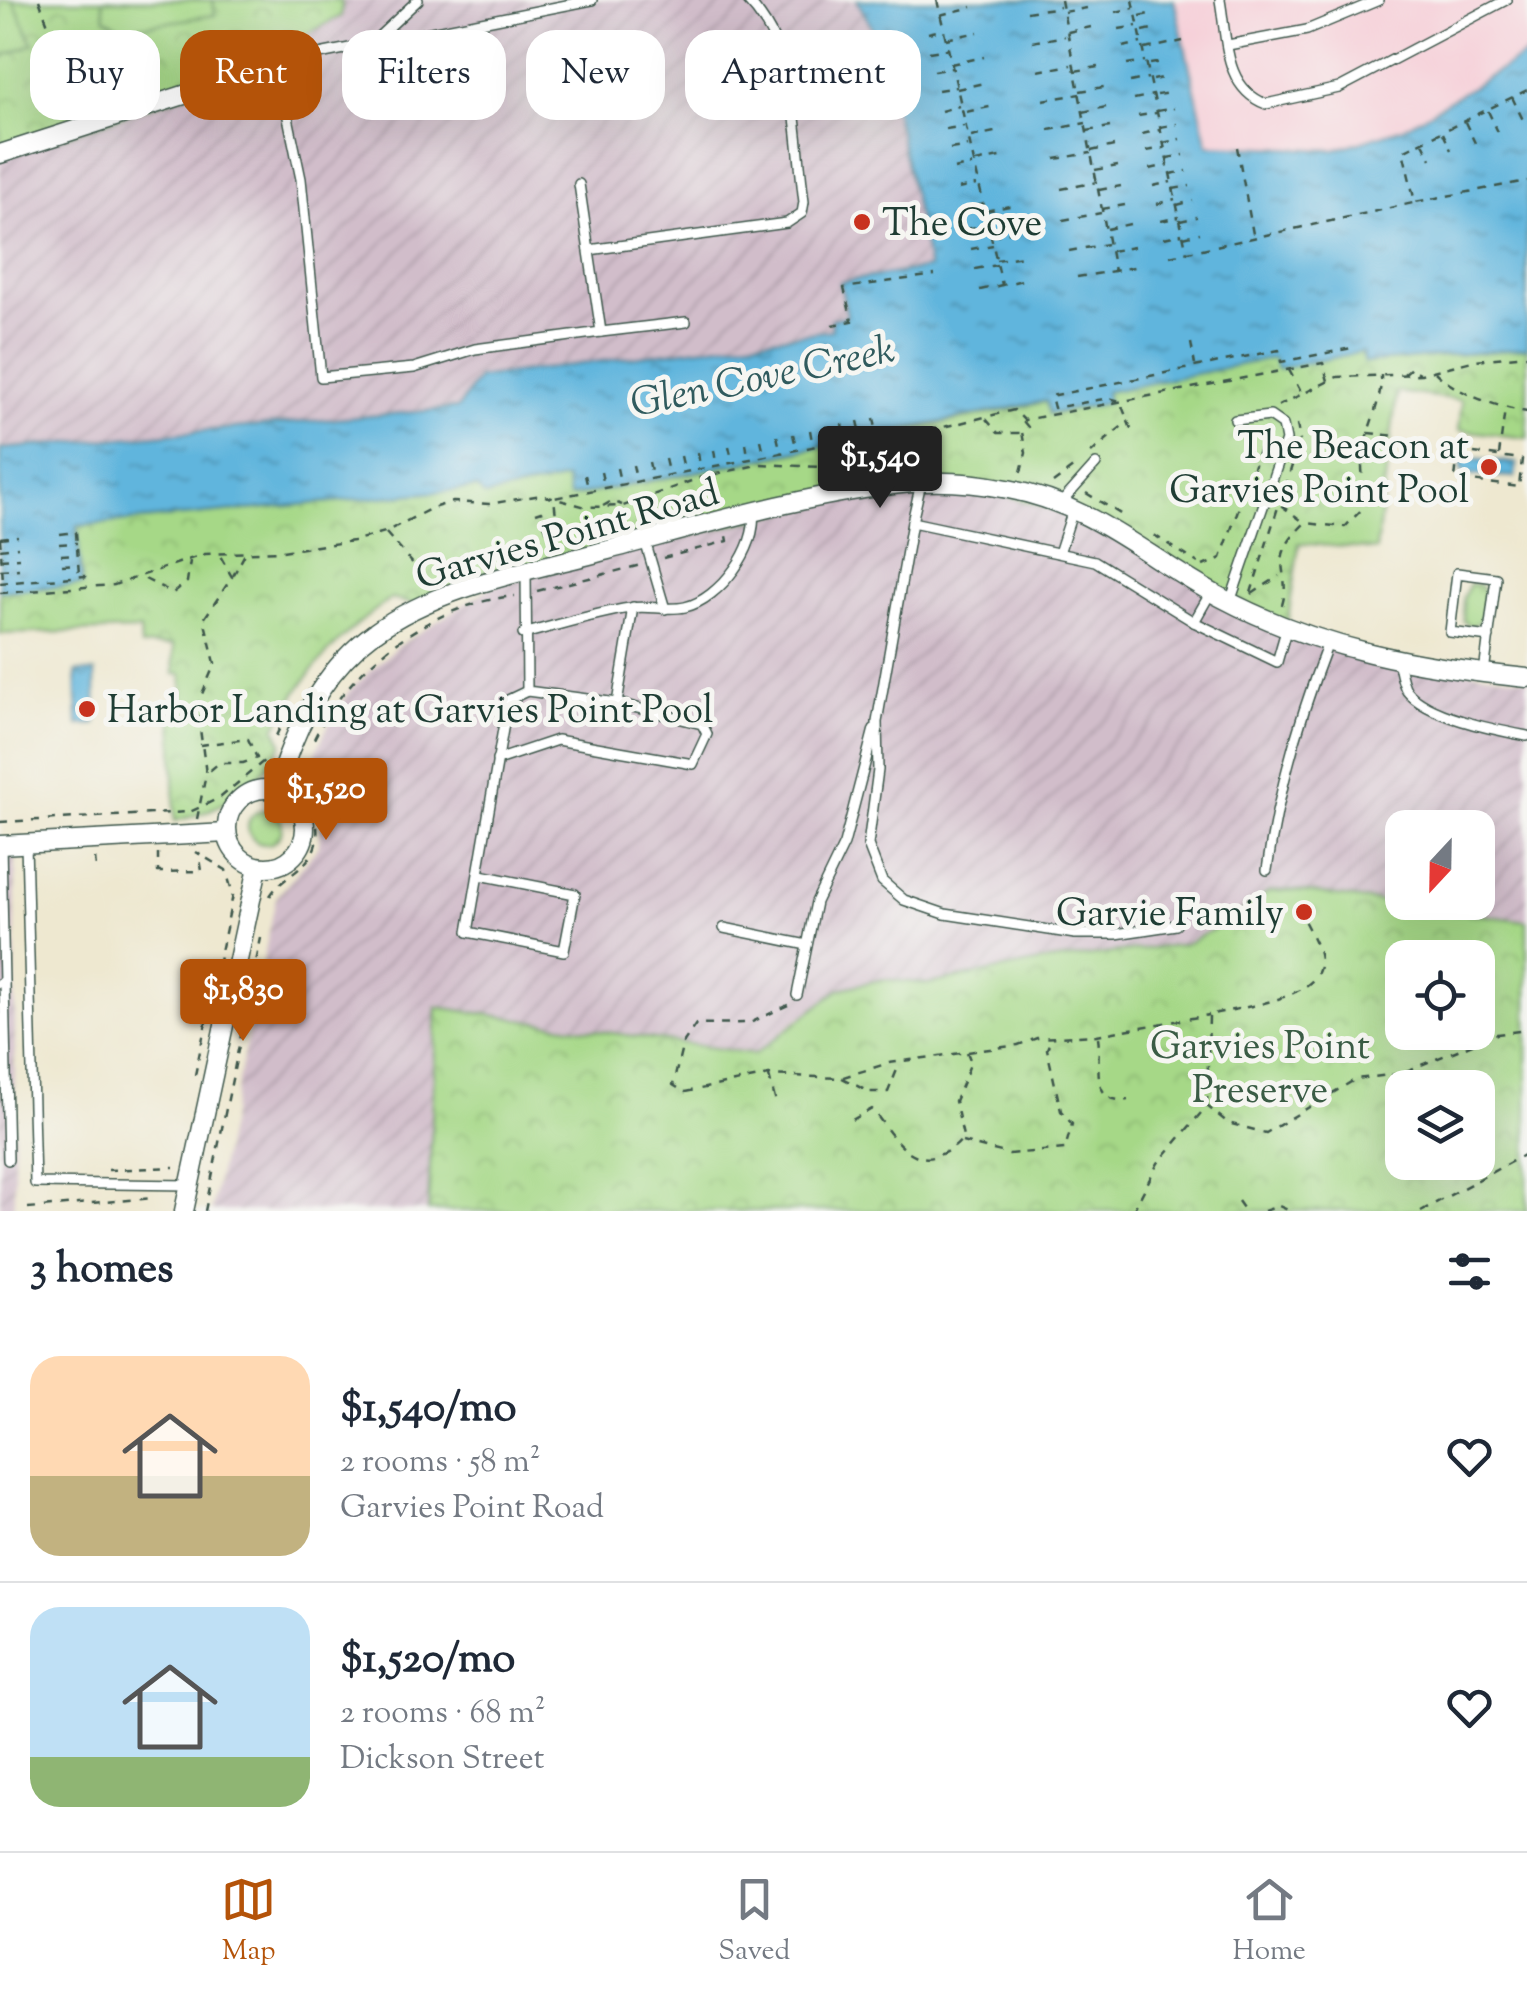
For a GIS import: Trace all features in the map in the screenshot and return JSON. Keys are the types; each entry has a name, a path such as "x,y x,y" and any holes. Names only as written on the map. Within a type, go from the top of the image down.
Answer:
{"street":[{"path":"0,154 180,95"},
{"name":"Garvies Point Road","path":"276,791 315,698 349,654 374,633 430,602 526,572 754,513 921,482 975,484 1068,505 1130,538 1210,592 1291,620 1328,643 1398,660 1527,678"},
{"path":"264,790 276,791 288,796 304,818 302,844 284,863 258,867 238,856 227,832 234,807 243,797 264,790"},
{"path":"0,845 227,832"},
{"path":"184,1211 258,867"}],"lane":[{"path":"386,30 418,0"},
{"path":"441,30 592,0"},
{"path":"588,250 787,223 802,213 804,202 784,57 774,31 748,0"},
{"path":"1220,0 1241,90 1266,104 1339,88 1506,0"},
{"path":"1228,45 1307,30 1378,0"},
{"path":"288,120 300,179 320,376 414,368 475,349 686,322"},
{"path":"579,184 601,332"},
{"path":"1230,602 1286,440 1283,426 1270,416 1235,420"},
{"path":"1060,550 1068,505 1096,464"},
{"path":"921,482 877,722 878,770 868,845 882,881 904,900 945,914 1075,934 1116,934 1176,924"},
{"path":"524,634 633,608 665,609 701,600 750,550 756,532 754,513"},
{"path":"912,522 1060,550 1094,561 1194,622 1277,662 1291,620"},
{"path":"645,540 665,609"},
{"path":"526,572 527,691"},
{"path":"1484,674 1496,578 1458,573 1450,632 1488,637"},
{"path":"1194,622 1210,592"},
{"path":"617,704 633,608"},
{"path":"1267,870 1277,796 1299,720 1328,643"},
{"path":"1398,660 1406,690 1425,704 1482,727 1527,736"},
{"path":"480,875 575,894 564,951 468,932 480,875 497,760 508,700 527,691 617,704 686,716 702,724 707,734 693,764 557,740 497,760"},
{"path":"797,994 816,902 844,844 867,746 877,722"},
{"path":"26,844 35,1183 190,1185"},
{"path":"0,845 8,1160"},
{"path":"724,928 807,945"}],"path":[{"path":"38,0 84,124"},
{"path":"936,0 1002,285"},
{"path":"1062,0 1114,271"},
{"path":"1135,0 1187,253"},
{"path":"940,14 972,7"},
{"path":"1027,12 1088,8"},
{"path":"1116,12 1135,8"},
{"path":"1137,16 1153,13"},
{"path":"1119,29 1139,26"},
{"path":"1032,42 1092,27"},
{"path":"1140,32 1156,28"},
{"path":"928,33 943,29"},
{"path":"946,39 978,32"},
{"path":"1144,50 1183,40"},
{"path":"1122,47 1142,43"},
{"path":"929,52 948,48"},
{"path":"934,71 984,57"},
{"path":"1127,64 1163,62"},
{"path":"1038,71 1074,65"},
{"path":"1076,71 1098,67"},
{"path":"1130,82 1166,77"},
{"path":"938,90 988,82"},
{"path":"1044,100 1104,87"},
{"path":"1414,202 1404,151 1527,90"},
{"path":"1134,99 1170,93"},
{"path":"1512,97 1524,122"},
{"path":"942,111 961,106"},
{"path":"963,113 994,106"},
{"path":"1083,112 1106,107"},
{"path":"1138,116 1174,108"},
{"path":"1487,110 1498,132"},
{"path":"1464,121 1475,143"},
{"path":"1049,130 1086,124"},
{"path":"1142,134 1177,124"},
{"path":"946,130 966,126"},
{"path":"1087,131 1110,127"},
{"path":"968,138 999,131"},
{"path":"1443,132 1451,150"},
{"path":"1146,151 1180,139"},
{"path":"1422,142 1431,159"},
{"path":"950,150 970,145"},
{"path":"1055,160 1114,146"},
{"path":"1170,256 1255,239 1237,146"},
{"path":"1167,158 1184,154"},
{"path":"954,169 1004,156"},
{"path":"1150,168 1168,165"},
{"path":"1095,170 1118,166"},
{"path":"1170,174 1187,171"},
{"path":"1254,235 1527,181"},
{"path":"1061,190 1097,182"},
{"path":"1153,186 1172,182"},
{"path":"958,188 979,185"},
{"path":"1099,190 1122,186"},
{"path":"1173,189 1190,186"},
{"path":"1157,204 1193,201"},
{"path":"962,209 984,204"},
{"path":"985,212 1014,205"},
{"path":"1063,220 1125,205"},
{"path":"1161,221 1197,217"},
{"path":"967,228 988,224"},
{"path":"1106,229 1130,224"},
{"path":"991,236 1020,230"},
{"path":"1164,238 1200,232"},
{"path":"1069,252 1109,244"},
{"path":"971,249 993,245"},
{"path":"1111,251 1134,247"},
{"path":"975,270 1024,256"},
{"path":"1077,277 1138,266"},
{"path":"832,325 852,321 844,288 935,275"},
{"path":"980,290 1022,280"},
{"path":"1191,343 1195,367"},
{"path":"1120,401 1109,398 1054,408 1051,396 1279,350 1281,362 1357,346"},
{"path":"1270,416 1279,405 1328,381 1421,374 1476,360 1527,354"},
{"path":"1022,420 1323,364 1328,381"},
{"path":"1288,370 1302,394"},
{"path":"1435,372 1453,388 1478,394 1505,409 1527,412"},
{"path":"1251,594 1279,504 1305,522 1345,526 1358,516 1367,500 1362,469 1366,433 1381,404 1381,375"},
{"path":"1120,401 1131,430"},
{"path":"1498,456 1505,409"},
{"path":"0,593 114,586 218,552 306,549 385,532 445,504 489,504 541,494 602,508 623,506 702,477 761,464 820,467 890,453 936,429 1014,410 1028,427 1022,432 998,432 986,417"},
{"path":"554,498 877,434 874,418"},
{"path":"858,421 862,437"},
{"path":"842,424 846,440"},
{"path":"826,426 830,444"},
{"path":"810,430 813,447"},
{"path":"1020,474 1026,454 1022,432"},
{"path":"1366,433 1397,436"},
{"path":"793,434 797,450"},
{"path":"777,436 780,453"},
{"path":"761,440 764,456"},
{"path":"1203,566 1221,558 1262,442"},
{"path":"746,443 749,459"},
{"path":"729,446 732,462"},
{"path":"714,450 716,466"},
{"path":"1458,451 1498,456 1522,459 1519,487 1455,479 1458,451"},
{"path":"698,452 700,469"},
{"path":"682,456 684,472"},
{"path":"665,459 668,475"},
{"path":"649,462 652,478"},
{"path":"633,465 636,482"},
{"path":"617,468 620,484"},
{"path":"601,472 604,488"},
{"path":"585,475 588,491"},
{"path":"554,498 560,547"},
{"path":"1367,500 1389,503"},
{"path":"536,513 542,511 546,524"},
{"path":"1291,620 1282,606 1286,594 1280,575 1288,542 1305,522"},
{"path":"60,534 76,532 79,576"},
{"path":"385,532 418,564 433,588"},
{"path":"309,750 352,682 393,645 440,618 495,598 728,540 727,534"},
{"path":"18,536 0,538 1,583 85,576 86,586"},
{"path":"60,544 77,543"},
{"path":"0,549 18,547"},
{"path":"218,552 232,577"},
{"path":"197,817 206,774 197,706 215,663 204,619 246,552"},
{"path":"61,555 78,554"},
{"path":"1,559 19,558"},
{"path":"142,577 173,593 187,582 190,560"},
{"path":"62,565 78,564"},
{"path":"1,570 20,568"},
{"path":"1251,594 1280,575"},
{"path":"1251,594 1266,600"},
{"path":"200,746 248,740 257,758"},
{"path":"206,774 219,762 244,764 257,758 273,763"},
{"path":"0,822 197,809 254,774 265,760"},
{"path":"267,910 270,894 304,864 315,844 318,819 300,771 303,764"},
{"path":"170,852 158,853 158,872 202,871 198,846"},
{"path":"192,1090 233,895 226,870 193,851"},
{"path":"95,857 96,868"},
{"path":"797,994 782,1011 750,1023 696,1024 688,1031 671,1081 685,1092 769,1075 840,1078 900,1063 1018,1045 1037,1038 1097,1035 1286,997 1311,982 1320,961 1301,914"},
{"path":"205,1211 264,927"},
{"path":"1133,1211 1158,1163 1208,1106 1209,1014"},
{"path":"1208,1106 1228,1123 1266,1132 1332,1098 1356,1080 1399,1074 1497,1034 1527,1030"},
{"path":"1097,1035 1100,1088 1107,1095 1128,1100"},
{"path":"852,1120 872,1109 895,1138 920,1158 931,1158 961,1142 1009,1154 1065,1149 1072,1124 1061,1111 1047,1049 1050,1040"},
{"path":"961,1142 955,1101 971,1062 966,1051"},
{"path":"840,1078 868,1092 888,1092 900,1063"},
{"path":"769,1075 776,1103"},
{"path":"1421,1211 1486,1180 1527,1153"},
{"path":"108,1170 176,1167 174,1172"},
{"path":"28,1208 162,1198"},
{"path":"1238,1201 1246,1211"},
{"path":"1264,1211 1279,1206 1290,1211"}],"shaded area":[{"path":"342,0 857,0 874,30 685,30 685,120 897,120 930,268 847,316 833,330 478,378 458,408 0,449 0,158 95,120 160,120 160,94 180,86 180,120 322,120 322,30 314,30 340,16"},
{"path":"1174,0 1527,0 1527,54 1403,128 1335,150 1207,145"},
{"path":"918,484 1022,493 1358,655 1527,679 1527,921 1495,917 1495,810 1385,810 1385,902 1292,890 1268,892 1229,921 1185,944 1040,962 928,984 883,979 798,1018 755,1054 437,1007 428,1211 211,1211 276,898 319,846 321,823 307,771 333,715 349,691 395,648 517,571"},
{"path":"16,844 14,1211 0,1211 0,845"}],"green space":[{"path":"0,0 342,0 341,16 314,30 180,30 180,96 160,103 160,30 30,30 30,120 111,120 0,158"},
{"path":"0,0 13,0 30,45 0,57"},
{"path":"102,0 213,0 215,15 123,29 105,18"},
{"path":"1360,341 1365,363 1527,348 1527,438 1459,430 1462,400 1397,392 1376,550 1299,543 1287,627 1102,525 974,485 876,489 413,604 391,599 355,626 311,672 275,728 282,743 251,784 208,811 175,821 172,702 183,701 182,674 174,674 173,645 141,646 140,630 0,634 0,591 82,584 76,526 477,488 485,496 566,479 570,497 1014,409 1282,346"},
{"path":"1470,584 1480,585 1485,594 1481,621 1471,626 1463,621 1463,597"},
{"path":"265,810 277,815 282,827 277,839 265,844 253,839 248,827 253,815"},
{"name":"Garvies Point Preserve","path":"1292,890 1385,902 1385,920 1495,920 1495,917 1527,921 1527,1211 428,1211 437,1007 755,1054 840,989 883,979 928,984 1040,962 1185,944 1229,921 1268,892"}],"water":[{"name":"Glen Cove Creek","path":"857,0 1174,0 1208,145 1335,150 1403,128 1527,54 1527,348 1364,363 1362,352 1277,369 1273,358 1106,392 1108,403 1049,414 1046,401 569,497 566,479 484,496 477,488 77,526 82,585 0,591 0,449 458,408 478,378 832,330 831,319 847,316 840,282 929,268 897,120 921,120 921,30 874,30"},
{"name":"The Beacon at Garvies Point Pool","path":"1463,457 1517,463 1515,477 1473,475 1461,470"},
{"name":"Harbor Landing at Garvies Point Pool","path":"76,672 95,672 96,724 78,725"}],"place":[{"name":"The Cove","path":"862,222"},
{"name":"The Beacon at Garvies Point Pool","path":"1489,467"},
{"name":"Harbor Landing at Garvies Point Pool","path":"87,709"},
{"name":"Garvie Family","path":"1304,912"}]}
